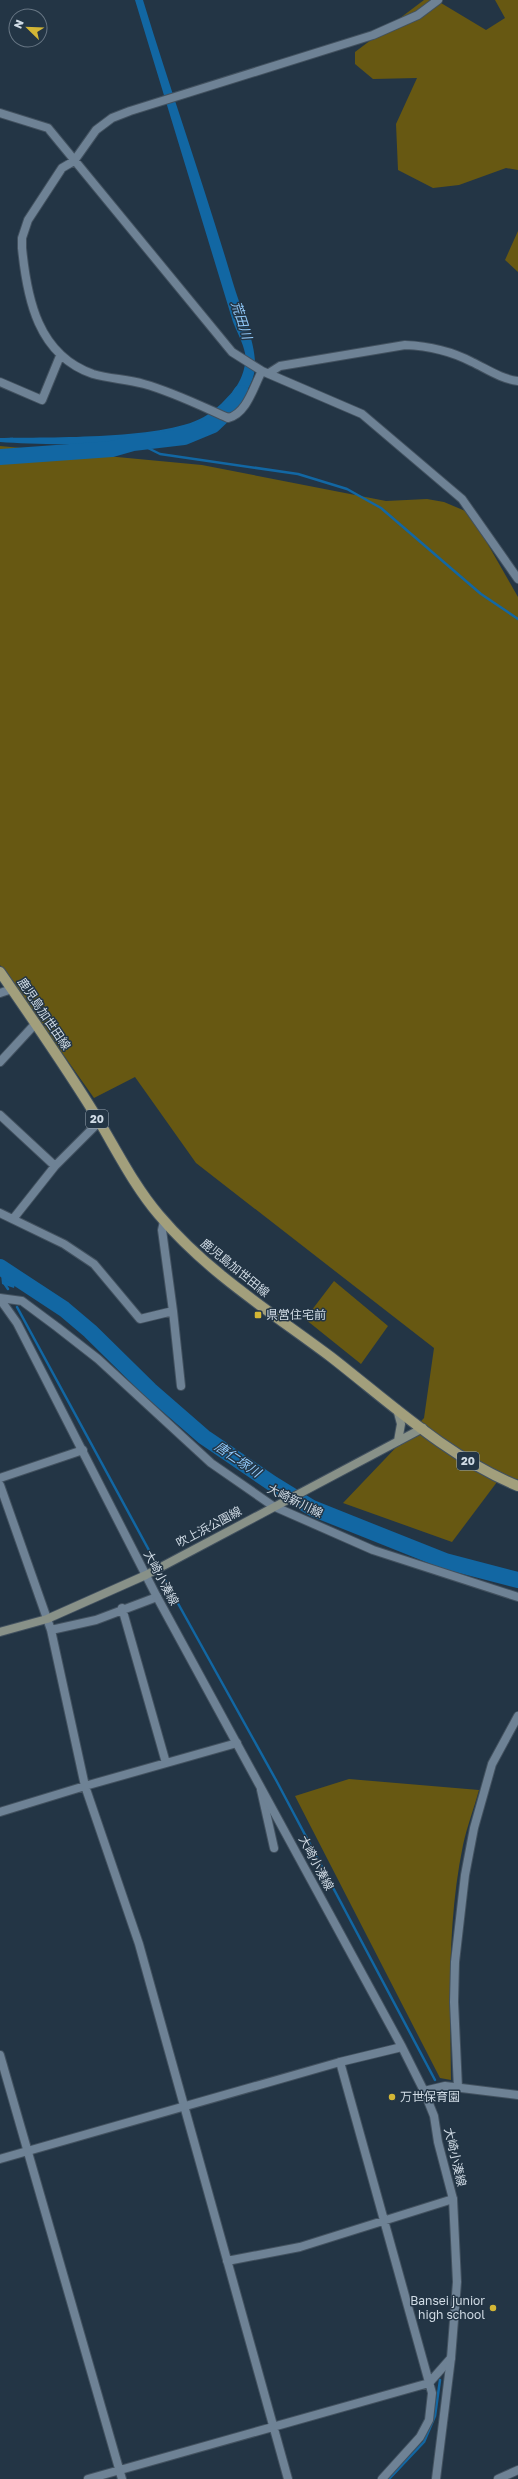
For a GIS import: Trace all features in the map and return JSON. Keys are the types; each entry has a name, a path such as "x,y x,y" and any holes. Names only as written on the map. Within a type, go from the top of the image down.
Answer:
{"main road":[{"name":"鹿児島加世田線","path":"0,972 36,1023 134,1180 164,1221 190,1249 224,1279 468,1461 497,1477 518,1486"},
{"path":"397,1408 401,1424 398,1441"},
{"name":"吹上浜公園線","path":"0,1632 46,1619 146,1575 273,1506 423,1428"}],"street":[{"path":"438,0 418,15 372,35 112,118 96,130 74,161 62,168 42,196 28,220 22,238 24,268 31,306 45,338 60,356 79,368 91,373 155,387 228,418 235,417 245,404 264,371 280,366 405,345 425,345 452,354 502,377 518,381"},
{"path":"0,113 48,128 227,346 240,358 264,371 362,414 414,456 462,499 518,579"},
{"path":"0,382 42,400 60,356"},
{"path":"0,993 12,989"},
{"path":"2,1058 36,1023"},
{"path":"0,1115 55,1166"},
{"path":"13,1219 55,1166 99,1122"},
{"path":"0,1213 64,1244 94,1264 140,1319 173,1312"},
{"path":"164,1221 162,1230 181,1386"},
{"name":"大崎小湊線","path":"0,1298 16,1323 83,1450 157,1596 402,2046 424,2091 434,2116 438,2142 453,2200 457,2282 451,2358 436,2479"},
{"name":"大崎新川線","path":"0,1298 22,1301 57,1327 98,1359 211,1463 273,1506 373,1550 518,1597"},
{"path":"0,1478 83,1450"},
{"path":"0,1485 51,1630 85,1786 139,1944 288,2479"},
{"path":"51,1630 96,1620 122,1608 157,1596"},
{"path":"122,1608 166,1763"},
{"path":"458,2088 454,2002 455,1962 465,1875 474,1828 492,1764 518,1716"},
{"path":"0,1812 85,1786 237,1743"},
{"path":"260,1785 274,1848"},
{"path":"0,2159 340,2062 402,2046"},
{"path":"0,2055 122,2479"},
{"path":"340,2062 432,2393 429,2420 423,2431 382,2479"},
{"path":"424,2091 445,2086 518,2095"},
{"path":"227,2261 300,2247 453,2200"},
{"path":"88,2479 429,2383 451,2358"},
{"path":"498,2479 518,2470"}],"shaded area":[{"path":"424,0 436,0 486,30 505,18 495,0 518,0 518,170 506,168 459,185 433,188 398,170 396,124 417,78 373,79 355,64 355,52"},
{"path":"518,231 518,272 505,260"},
{"path":"0,446 202,465 386,501 427,499 444,502 470,513 518,597 518,1479 500,1478 452,1542 343,1503 424,1418 434,1348 196,1163 135,1077 94,1098 0,965"},
{"path":"334,1281 388,1326 361,1364 305,1319"},
{"path":"349,1779 479,1790 466,1831 454,1904 451,1962 451,2080 440,2078 295,1796"}],"water":[{"path":"135,0 143,0 211,212 252,341 255,364 254,374 240,400 215,419 181,432 143,440 103,443 28,444 0,442 0,438 108,436 138,433 166,429 190,423 207,415 221,404 234,390 243,373 245,363 244,349 233,322"},
{"path":"0,1264 30,1287 15,1284 14,1288 2,1284"}],"waterway":[{"name":"荒田川","path":"0,457 112,449 133,443 184,437 213,425 234,405 241,393"},
{"path":"140,444 160,454 298,474 347,489 381,508 481,594 518,619"},
{"name":"唐仁塚川","path":"0,1267 64,1309 90,1331 150,1390 204,1437 273,1484 312,1508 445,1561 518,1580"},
{"path":"4,1283 8,1289"},
{"path":"17,1307 151,1554"},
{"path":"165,1580 276,1780 435,2080"},
{"path":"389,2479 424,2442 435,2416 440,2380"}],"place":[{"name":"県営住宅前","path":"258,1315"},
{"name":"万世保育園","path":"392,2097"},
{"name":"Bansei junior high school","path":"493,2308"}]}
